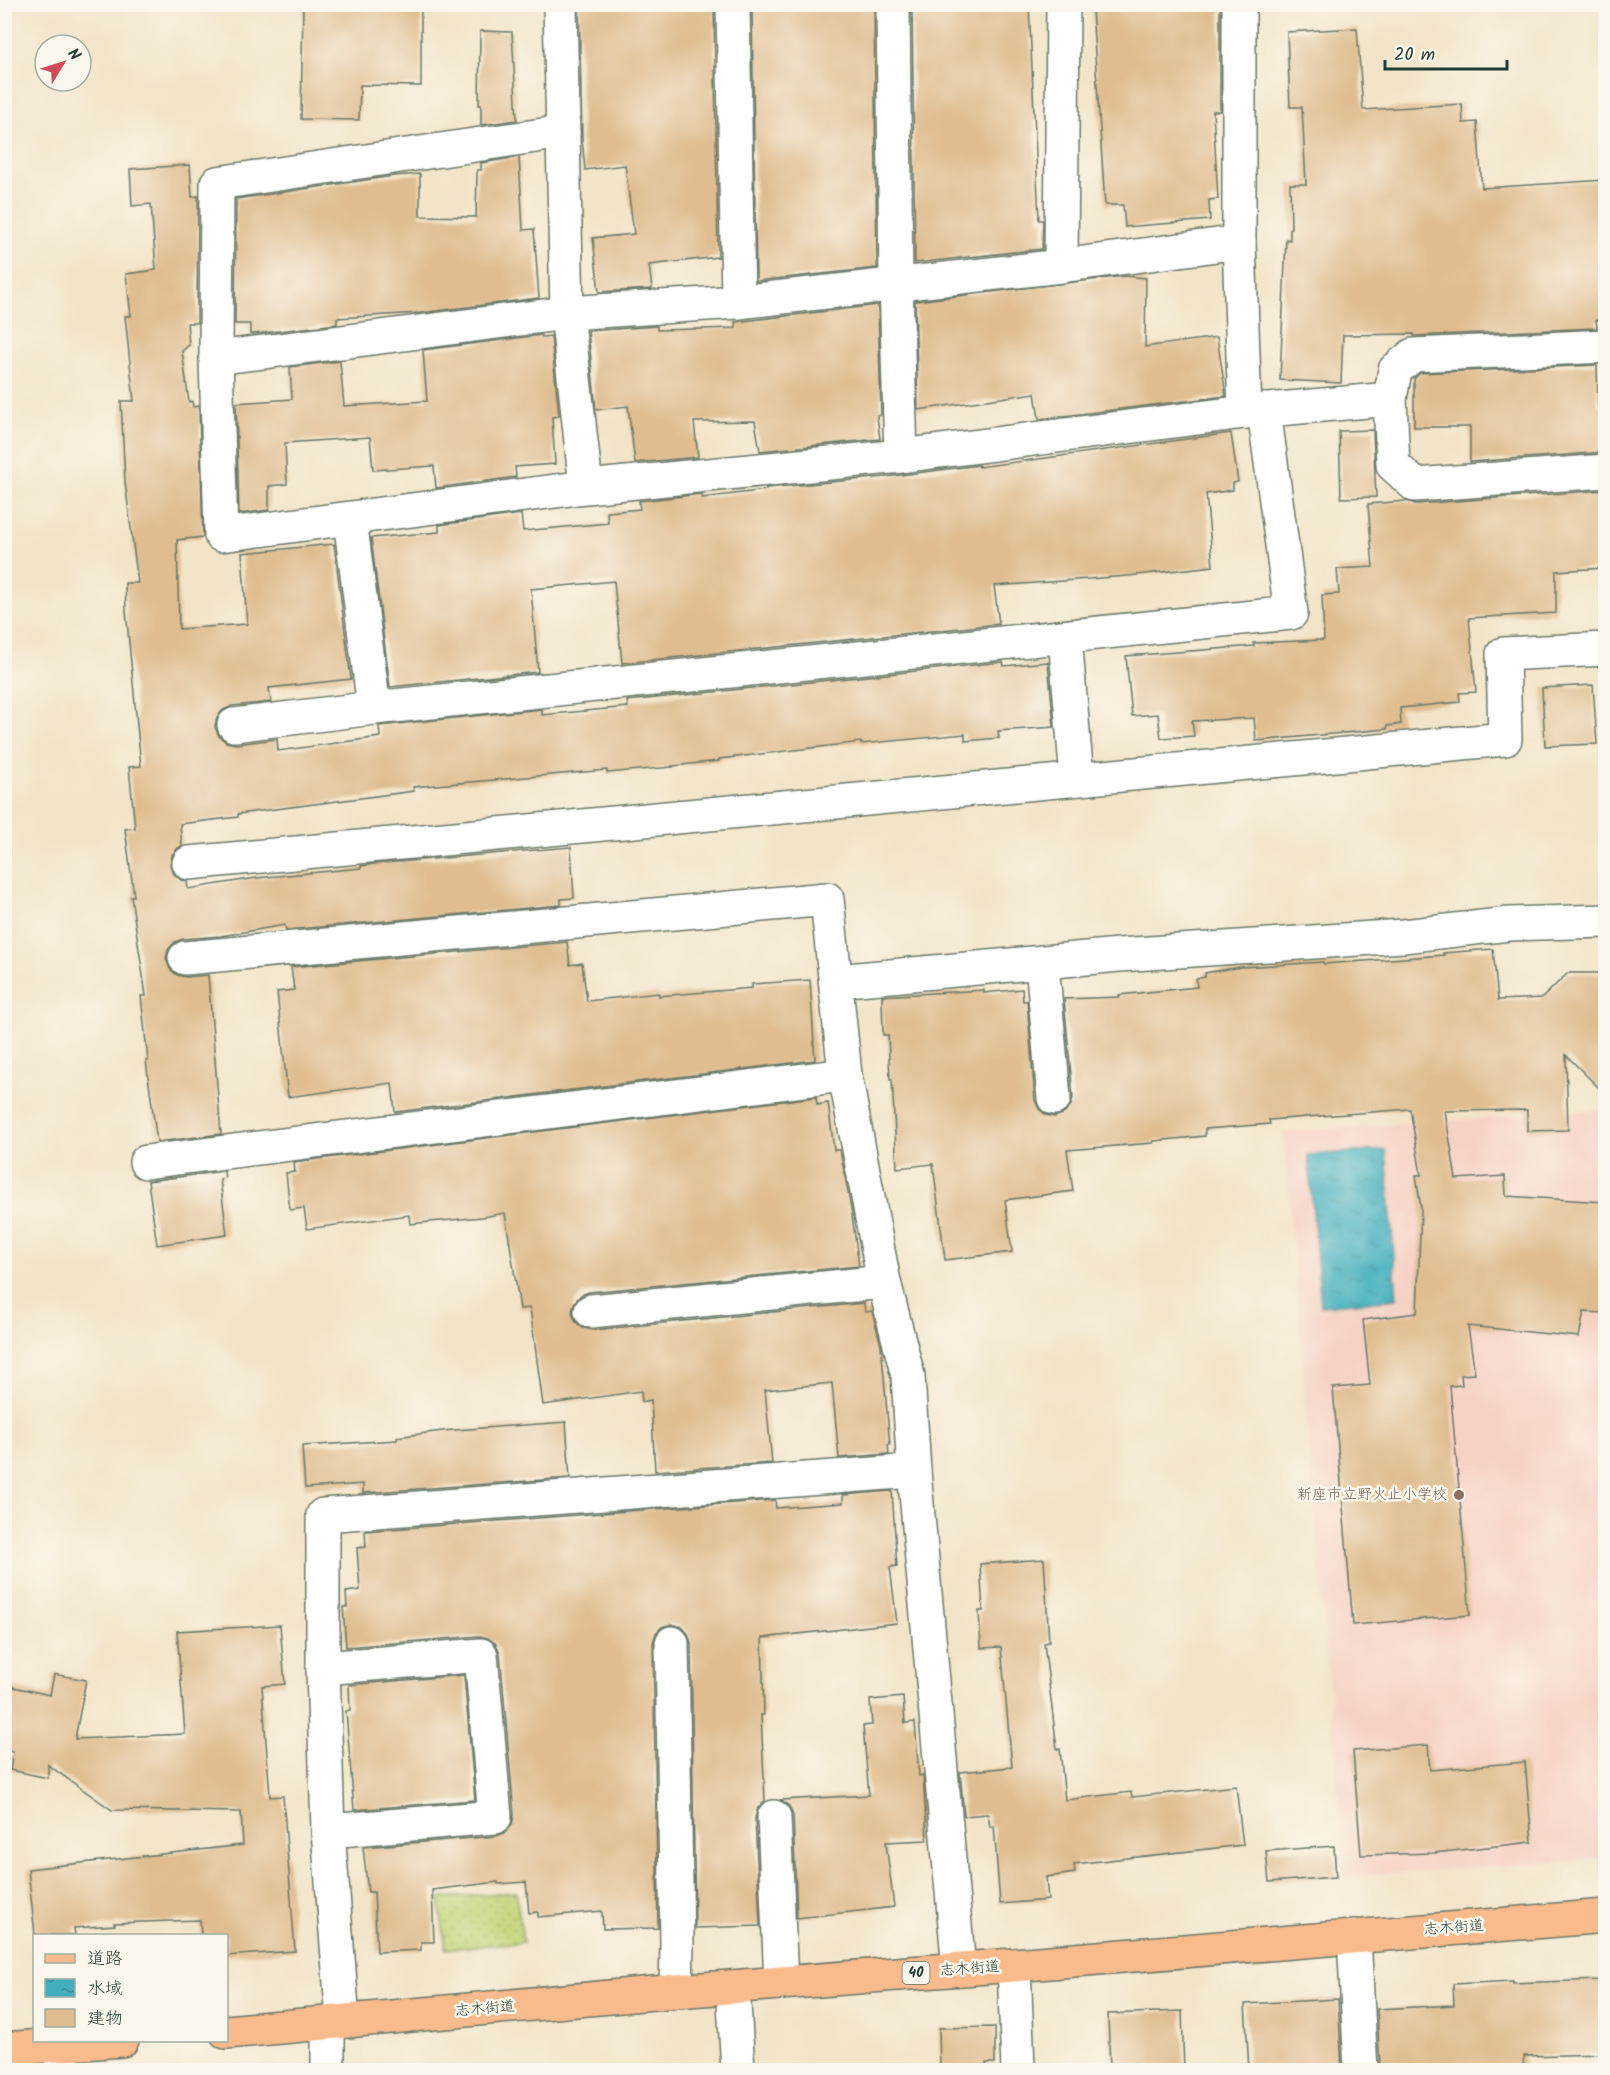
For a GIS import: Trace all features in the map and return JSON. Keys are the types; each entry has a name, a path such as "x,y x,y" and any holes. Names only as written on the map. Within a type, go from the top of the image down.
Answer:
{"main road":[{"name":"志木街道","path":"228,2032 676,1991 1605,1916"},
{"path":"4,2049 62,2058 115,2042"}],"street":[{"path":"560,4 567,313 586,487"},
{"path":"733,4 738,302"},
{"path":"893,4 896,284 901,456"},
{"path":"1061,266 1063,4"},
{"path":"234,725 374,708 1291,613 1254,411 1239,242 1239,4"},
{"path":"563,132 217,183 216,358 221,535 586,487 901,456 1254,411 1390,399"},
{"path":"216,358 567,313 738,302 1061,266 1239,242"},
{"path":"1605,346 1413,355 1395,370 1390,399 1393,465 1414,485 1605,471"},
{"path":"350,519 374,708"},
{"path":"1065,637 1077,779"},
{"path":"189,863 1505,739 1503,654 1605,649"},
{"path":"185,958 827,899 845,1075 884,1282 908,1376 914,1471 959,1969"},
{"path":"836,981 1119,955 1403,936 1509,924 1605,921"},
{"path":"1042,963 1054,1098"},
{"path":"146,1162 845,1075"},
{"path":"591,1311 884,1282"},
{"path":"328,2070 336,2022 323,1668 323,1515 914,1471"},
{"path":"672,1643 676,1991"},
{"path":"323,1668 481,1654 495,1817 328,1832"},
{"path":"774,1817 781,1983"},
{"path":"1354,1936 1361,2070"},
{"path":"1014,1965 1018,2070"},
{"path":"733,1987 738,2070"}],"shaded area":[{"name":"新座市立野火止小学校","path":"1605,1110 1605,1858 1345,1877 1283,1132"}],"green space":[{"path":"516,1892 523,1942 446,1949 439,1898"}],"water":[{"path":"1386,1150 1397,1299 1321,1306 1308,1155"}],"building":[{"path":"303,4 421,4 421,86 360,85 359,120 301,119"},
{"path":"579,4 702,4 702,8 714,8 718,257 649,265 652,289 599,292 593,238 634,234 625,165 585,170 582,139"},
{"path":"781,4 874,4 877,268 756,281 752,7 781,7"},
{"path":"912,4 1029,4 1039,220 1043,220 1042,249 915,263"},
{"path":"1157,4 1220,4 1220,111 1213,111 1218,199 1209,200 1210,220 1125,227 1123,205 1105,205 1092,9 1157,8"},
{"path":"1357,28 1363,110 1462,104 1463,123 1477,122 1482,188 1605,180 1605,320 1596,320 1597,328 1414,336 1414,334 1343,335 1341,383 1280,380 1286,239 1290,240 1291,228 1290,184 1306,184 1302,107 1290,107 1287,32"},
{"path":"480,31 512,32 517,120 481,125"},
{"path":"519,157 523,230 534,229 539,298 420,313 337,318 337,324 254,334 250,334 250,324 235,324 236,199 420,174 420,216 476,217 477,170 481,170 481,163"},
{"path":"190,165 192,197 198,196 197,323 187,323 189,345 182,351 189,402 192,401 193,407 199,406 203,537 177,540 179,629 247,624 242,553 334,544 351,679 269,688 271,702 232,706 223,710 217,717 215,727 219,736 226,742 236,744 277,739 278,751 380,737 379,726 542,709 542,715 628,707 627,701 1003,662 1004,666 1048,662 1054,727 998,731 999,738 965,741 965,734 861,744 861,742 719,759 719,761 673,767 607,773 607,770 413,787 414,791 238,814 238,817 180,824 182,846 172,855 170,865 174,874 181,880 187,881 188,889 256,878 361,868 361,866 374,864 571,847 574,898 561,899 561,905 286,930 285,925 175,942 168,950 166,959 170,969 177,975 186,977 208,975 221,1134 157,1142 146,1061 148,1061 141,996 146,996 131,896 134,896 125,829 135,828 129,767 141,766 125,583 138,583 125,482 121,401 134,401 125,316 131,316 126,274 156,270 151,204 132,206 130,169"},
{"path":"1125,276 1146,278 1145,347 1217,337 1226,396 1039,419 1035,393 918,410 915,301"},
{"path":"878,305 881,415 877,416 880,439 760,451 755,421 694,422 698,457 635,463 628,406 596,410 588,331 657,326 657,330 736,328 735,322"},
{"path":"541,335 542,337 551,336 559,416 552,417 555,464 515,467 516,477 436,488 434,466 373,470 370,437 285,443 287,484 269,486 269,510 239,514 236,403 292,399 290,367 340,361 344,406 427,401 423,350"},
{"path":"1597,365 1598,406 1605,406 1605,452 1470,462 1470,427 1414,427 1414,379 1420,373"},
{"path":"1373,430 1376,497 1341,498 1339,431"},
{"path":"1231,433 1238,482 1233,483 1233,490 1206,494 1213,566 1128,576 994,586 999,624 622,663 614,581 531,589 538,672 390,687 371,538 439,532 439,525 521,514 523,531 608,523 607,512 640,509 639,501 702,494 702,498 766,490 766,488 885,477 979,465 979,467"},
{"path":"1605,490 1605,568 1556,571 1556,613 1469,618 1476,692 1459,693 1460,702 1400,708 1401,724 1387,726 1387,729 1256,741 1254,718 1192,721 1194,736 1161,738 1158,714 1132,716 1126,656 1254,646 1253,643 1324,640 1322,595 1339,594 1337,569 1373,567 1368,504 1406,501 1416,504"},
{"path":"1593,685 1597,744 1545,746 1542,688"},
{"path":"567,942 570,965 582,963 587,1001 659,993 659,996 752,988 752,984 810,980 815,1060 395,1112 392,1083 288,1097 277,992 294,990 291,967"},
{"path":"1493,949 1498,1000 1542,998 1568,973 1605,973 1605,1094 1566,1055 1568,1130 1527,1131 1527,1110 1445,1111 1456,1179 1505,1176 1506,1196 1605,1202 1605,1313 1584,1312 1579,1337 1468,1326 1475,1374 1461,1375 1462,1385 1450,1386 1470,1615 1353,1625 1333,1388 1370,1385 1363,1320 1417,1313 1421,1208 1416,1175 1421,1175 1410,1109 1269,1120 1270,1124 1205,1129 1205,1136 1067,1150 1073,1191 1005,1200 1012,1252 945,1260 933,1164 897,1168 892,1079 890,1079 888,1035 883,1035 882,996 984,990 984,993 1022,989 1023,1001 1027,1001 1035,1100 1039,1109 1046,1115 1055,1117 1065,1113 1073,1097 1064,999 1120,997 1119,995 1197,987 1196,979 1205,977 1205,973 1241,967 1323,962 1324,964"},
{"path":"816,1097 817,1105 828,1103 834,1150 840,1150 859,1266 589,1292 581,1295 574,1303 572,1313 576,1322 583,1328 593,1330 864,1303 865,1312 872,1311 881,1345 889,1454 839,1458 832,1383 765,1390 772,1463 655,1471 651,1400 642,1402 641,1391 543,1405 530,1308 520,1309 505,1213 410,1224 409,1215 307,1229 304,1208 290,1210 286,1173 295,1172 294,1162"},
{"path":"224,1171 225,1178 220,1179 227,1235 157,1245 148,1181"},
{"path":"566,1422 570,1478 363,1493 363,1484 305,1488 302,1446 397,1440 397,1437 442,1431"},
{"path":"892,1491 897,1566 890,1567 897,1623 762,1638 764,1715 761,1715 765,1801 758,1808 755,1818 760,1926 695,1928 691,1643 682,1627 671,1624 662,1627 656,1633 653,1643 658,1928 603,1929 602,1911 538,1917 538,1912 529,1913 526,1882 498,1884 498,1882 432,1890 434,1942 421,1942 421,1950 377,1952 374,1892 368,1892 363,1847 497,1836 506,1832 512,1825 514,1815 500,1653 496,1644 488,1638 479,1636 346,1647 343,1607 347,1607 346,1592 360,1590 357,1548 366,1547 365,1531 775,1500 776,1508 843,1503 843,1495"},
{"path":"1044,1559 1049,1642 1044,1643 1057,1749 1060,1749 1065,1800 1131,1792 1132,1797 1236,1786 1243,1845 1074,1864 1075,1873 1046,1877 1048,1900 1000,1904 994,1826 990,1827 988,1814 964,1816 960,1772 1012,1767 1001,1647 981,1648 979,1611 983,1611 980,1564"},
{"path":"280,1625 285,1684 262,1686 270,1797 283,1796 295,1951 228,1956 228,1934 201,1934 200,1920 114,1923 115,1925 74,1928 75,1934 35,1934 28,1869 243,1845 241,1812 112,1810 48,1765 48,1778 10,1770 13,1752 4,1750 4,1685 50,1695 54,1674 86,1680 75,1739 185,1734 177,1631"},
{"path":"464,1675 475,1800 354,1810 346,1711 350,1710 349,1685"},
{"path":"903,1697 905,1723 915,1722 919,1776 923,1775 927,1840 886,1842 894,1907 797,1918 793,1816 789,1806 781,1800 869,1795 863,1726 872,1725 870,1700"},
{"path":"1428,1745 1430,1770 1525,1762 1532,1842 1434,1853 1361,1855 1353,1751"},
{"path":"1334,1846 1336,1877 1269,1882 1266,1851"},
{"path":"1605,1980 1605,2054 1524,2056 1525,2070 1385,2070 1385,2067 1380,2067 1377,2009 1454,2005 1453,1984"},
{"path":"1338,1999 1342,2069 1249,2070 1245,2004"},
{"path":"1182,2011 1184,2070 1110,2070 1108,2014"},
{"path":"995,2027 995,2063 986,2063 986,2068 940,2069 939,2028"}],"place":[{"name":"新座市立野火止小学校","path":"1459,1495"}]}
